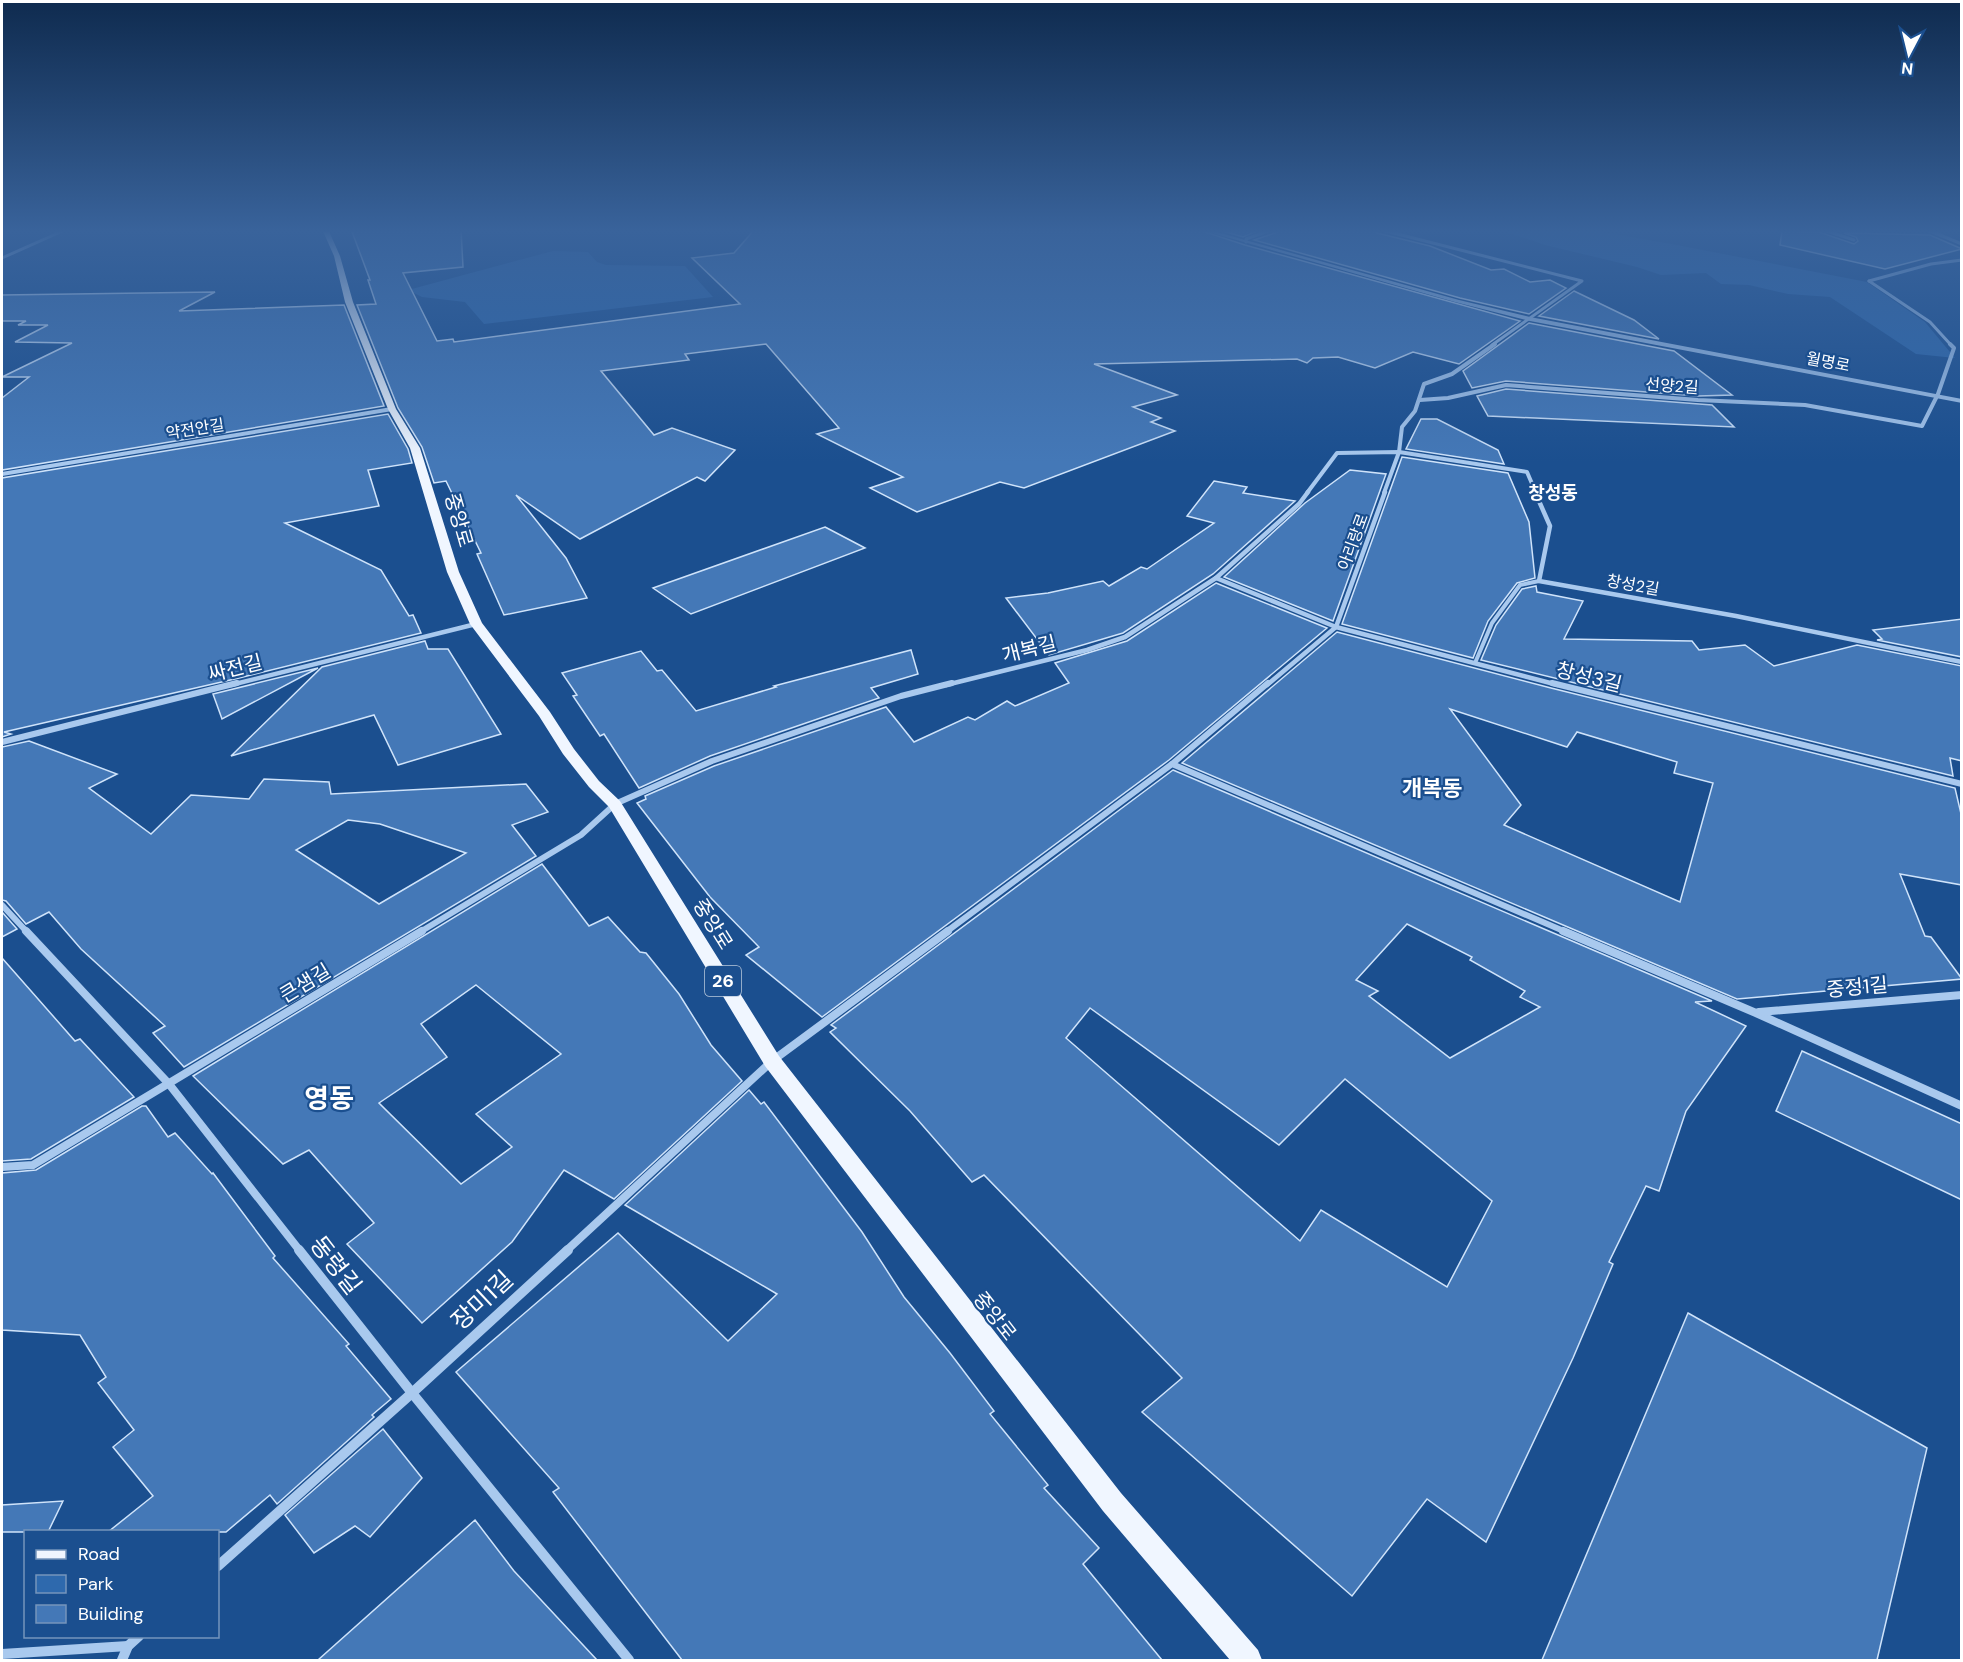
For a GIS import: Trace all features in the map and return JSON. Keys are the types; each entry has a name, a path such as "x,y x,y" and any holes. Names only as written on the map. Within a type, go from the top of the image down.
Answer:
{"main road":[{"name":"중앙로","path":"351,307 392,409 415,448 453,572 476,624 545,715 568,752 594,784 615,804 772,1061 1112,1502 1248,1660"}],"street":[{"name":"월명로","path":"1479,307 1530,319 1962,401"},
{"path":"1530,319 1547,307"},
{"name":"선양2길","path":"1420,400 1448,398 1506,385 1698,400 1805,405 1922,426 1938,394 1954,348 1930,322 1908,307"},
{"name":"아리랑로","path":"1336,627 1399,453 1402,427 1420,400 1424,384 1452,374 1530,319"},
{"name":"약전안길","path":"2,474 392,409"},
{"name":"개복길","path":"615,804 712,761 901,696 1087,650 1125,637 1216,578 1299,504 1337,453 1399,453"},
{"path":"1399,453 1527,472 1550,526 1539,581 1520,585 1492,623 1475,663"},
{"name":"창성3길","path":"1216,578 1336,627 1962,784"},
{"name":"창성2길","path":"1539,581 1736,616 1962,662"},
{"name":"싸전길","path":"2,742 476,624"},
{"path":"1336,627 1172,764 1756,1012 1962,1106"},
{"name":"장미1길","path":"219,1565 412,1393 772,1061 1172,764"},
{"name":"큰샘길","path":"2,1167 33,1165 581,835 615,804"},
{"name":"동령길","path":"2,905 169,1084 412,1393 629,1660"},
{"name":"중정1길","path":"1756,1012 1962,994"},
{"path":"122,1660 128,1646 137,1638"},
{"path":"2,1654 128,1646"}],"green space":[{"path":"469,307 632,307 484,324"},
{"path":"1844,307 1903,307 1925,322 1955,358 1916,354"}],"building":[{"path":"2,307 187,307 179,311 345,307 384,406 2,470 2,398 29,377 2,377 72,343 15,342 48,325 18,325 26,321 2,321"},
{"path":"358,307 420,307 437,341 453,339 454,342 721,307 1468,307 1520,321 1459,364 1413,352 1375,368 1338,357 1313,358 1307,363 1297,359 1094,364 1177,395 1133,407 1161,418 1151,422 1175,431 1024,488 1000,482 917,512 870,488 903,477 817,434 839,428 766,344 685,354 689,360 601,371 654,435 672,428 735,450 705,481 697,477 580,539 516,495 566,558 587,598 504,615 477,554 481,553 446,481 434,483 422,447 398,408"},
{"path":"1497,307 1540,307 1529,314"},
{"path":"1552,307 1606,307 1634,320 1659,339 1539,316"},
{"path":"1529,323 1674,351 1732,395 1698,396 1506,381 1472,388 1463,371"},
{"path":"1506,389 1712,405 1734,427 1488,416 1477,396"},
{"path":"388,414 408,449 412,463 368,470 379,506 285,523 381,570 409,616 413,615 421,633 4,732 11,734 2,737 2,478"},
{"path":"1421,419 1437,419 1498,450 1504,464 1406,449"},
{"path":"1402,457 1508,473 1529,522 1535,578 1517,583 1488,621 1473,658 1342,624"},
{"path":"1350,470 1386,474 1333,621 1224,577 1305,503"},
{"path":"1214,481 1247,487 1243,493 1295,501 1213,574 1123,633 1049,655 1006,598 1048,593 1103,581 1109,586 1141,567 1147,569 1214,523 1187,516"},
{"path":"825,527 865,548 691,614 653,588"},
{"path":"1216,583 1327,628 1169,760 822,1017 746,955 759,947 710,897 637,803 646,799 645,796 714,766 886,707 914,742 968,717 975,720 1007,701 1015,706 1069,683 1055,663 1127,641"},
{"path":"1536,586 1537,592 1583,601 1564,639 1692,641 1699,650 1745,645 1774,666 1857,645 1962,666 1962,761 1950,758 1953,776 1481,660 1496,625 1522,589"},
{"path":"1962,619 1962,657 1877,640 1882,639 1873,630"},
{"path":"1337,632 1551,688 1955,788 1962,818 1962,885 1900,874 1925,936 1931,937 1962,979 1737,999 1182,763","holes":["1450,709 1567,747 1577,732 1677,762 1674,773 1713,783 1680,902 1504,825 1521,805"]},
{"path":"425,641 428,649 448,649 501,734 398,765 374,715 231,756 322,667"},
{"path":"911,650 918,674 871,688 879,698 710,756 639,788 604,734 600,736 573,696 577,695 562,673 641,651 657,671 662,670 696,711 776,687 774,686"},
{"path":"318,668 222,719 213,694"},
{"path":"29,741 117,774 89,788 151,834 191,795 249,799 264,779 329,782 331,794 526,784 548,812 512,825 536,856 184,1067 153,1033 165,1026 81,949 49,912 26,924 6,901 2,900 2,747","holes":["348,820 380,824 466,853 379,904 296,850"]},
{"path":"1173,770 1712,1001 1695,1002 1746,1026 1686,1111 1659,1191 1646,1186 1609,1262 1613,1264 1573,1358 1486,1542 1427,1499 1352,1596 1142,1412 1182,1378 984,1175 972,1182 910,1111 830,1032 836,1028 831,1025","holes":["1407,924 1472,957 1470,960 1525,991 1520,997 1540,1007 1450,1058 1369,996 1378,991 1356,980","1090,1008 1279,1145 1345,1079 1492,1201 1447,1287 1321,1210 1300,1241 1066,1038"]},
{"path":"542,864 589,926 608,917 640,952 646,953 679,994 711,1045 742,1081 614,1199 564,1170 512,1242 422,1323 347,1244 374,1223 309,1150 283,1164 193,1076","holes":["476,985 561,1054 476,1114 512,1147 461,1184 379,1103 447,1057 421,1024"]},
{"path":"2,912 17,929 2,937"},
{"path":"2,958 75,1041 80,1039 134,1097 31,1159 2,1161"},
{"path":"1802,1051 1962,1124 1962,1200 1776,1111"},
{"path":"749,1090 761,1104 764,1102 862,1232 904,1297 994,1411 990,1414 1048,1485 1044,1488 1099,1548 1083,1564 1162,1660 682,1660 553,1492 559,1488 456,1372 618,1233 728,1341 777,1294 625,1205"},
{"path":"142,1106 146,1106 168,1137 175,1133 213,1173 275,1256 273,1258 349,1344 346,1346 391,1399 277,1504 270,1495 226,1532 219,1532 219,1530 110,1530 153,1496 113,1447 134,1430 98,1383 106,1377 80,1335 2,1330 2,1173 36,1170"},
{"path":"1688,1313 1927,1448 1877,1660 1542,1660"},
{"path":"383,1429 422,1478 370,1537 355,1526 314,1553 285,1515"},
{"path":"63,1501 49,1530 24,1530 24,1532 2,1532 2,1505"},
{"path":"475,1520 514,1571 597,1660 318,1660"}],"district":[{"name":"창성동","path":"1553,493"},
{"name":"개복동","path":"1432,788"},
{"name":"영동","path":"329,1098"}]}
